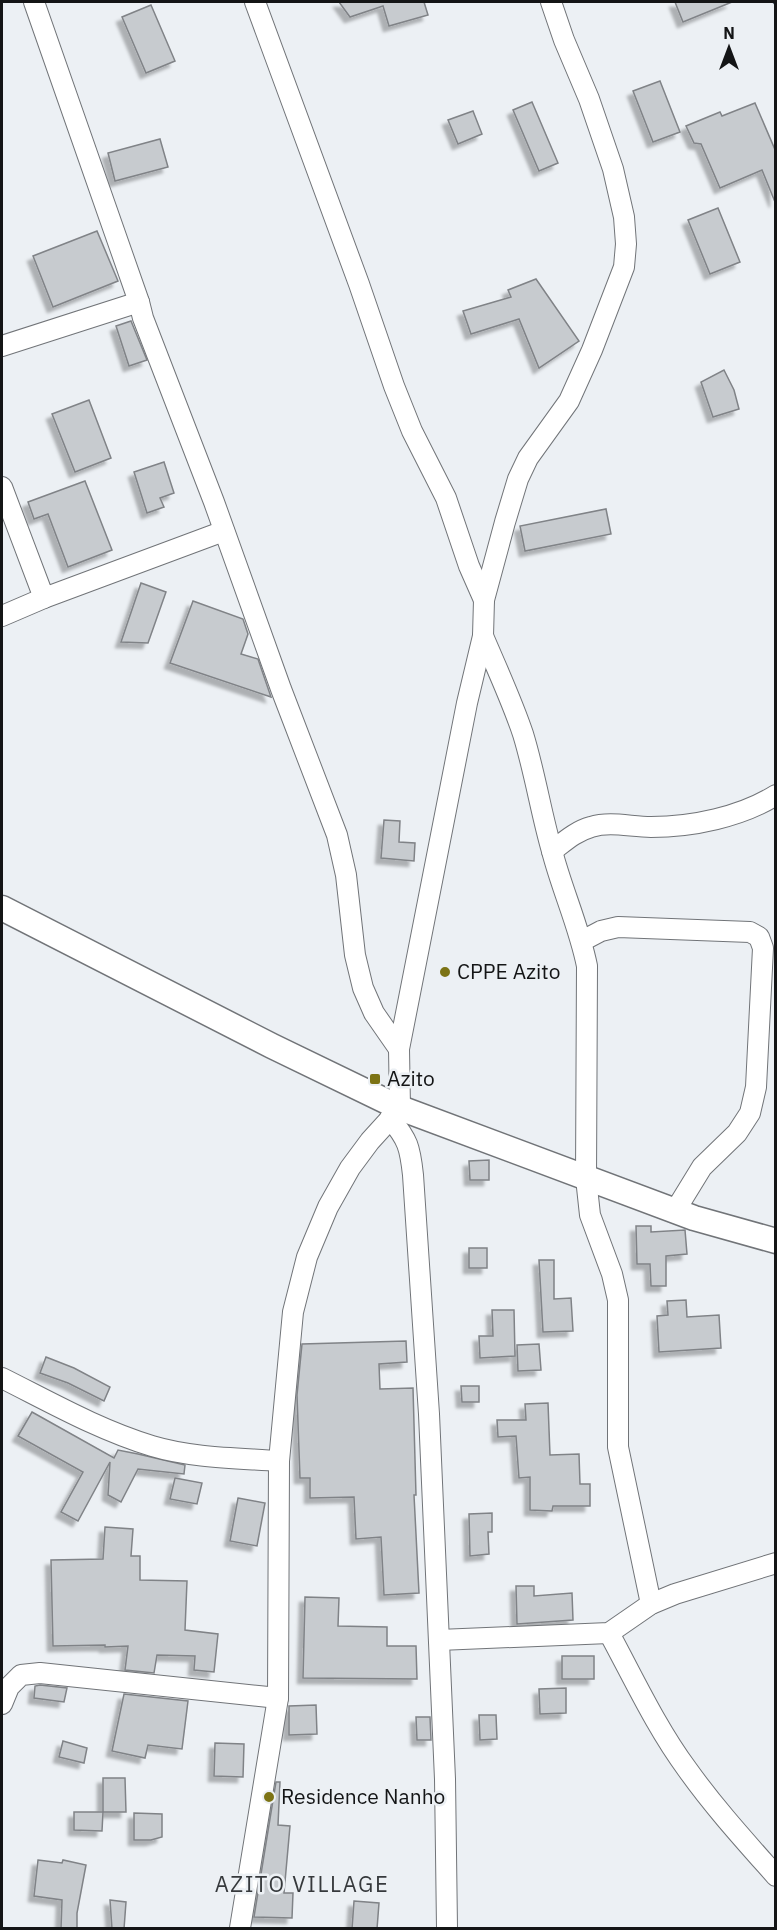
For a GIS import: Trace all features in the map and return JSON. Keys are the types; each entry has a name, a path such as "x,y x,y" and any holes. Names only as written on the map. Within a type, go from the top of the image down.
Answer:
{"street":[{"path":"34,2 143,318 337,835 346,874 355,955 363,988 374,1013 399,1049"},
{"path":"255,2 360,284 394,386 412,431 446,498 469,566 484,600"},
{"path":"447,1929 445,1779 429,1414 411,1151 395,1113 399,1049 467,703 483,636 484,600 518,478 528,458 569,401 592,350 624,267 626,244 624,217 613,169 589,99 551,2"},
{"path":"2,346 139,302"},
{"path":"2,487 44,598"},
{"path":"2,616 224,531"},
{"path":"483,636 523,735 552,852 582,941 588,976 586,1178 591,1215 612,1274 618,1300 618,1447 651,1604"},
{"path":"552,852 577,832 592,826 611,824 652,827 734,816 758,807 776,795"},
{"path":"2,908 272,1046 395,1113 586,1178 694,1218 776,1240"},
{"path":"582,941 601,931 618,927 750,932 759,937 763,948 756,1087 750,1113 737,1133 702,1167 675,1211"},
{"path":"240,1929 278,1698 279,1461 293,1312 307,1257 328,1207 350,1168 395,1113"},
{"path":"2,1378 112,1431 153,1446 200,1455 279,1461"},
{"path":"438,1641 609,1633 651,1604 675,1594 776,1563"},
{"path":"609,1633 653,1717 687,1769 776,1876"},
{"path":"2,1704 9,1688 21,1675 40,1673 278,1698"}],"building":[{"path":"339,2 424,2 428,15 389,26 383,6 350,17"},
{"path":"675,2 732,2 683,22"},
{"path":"151,5 175,61 146,73 122,17"},
{"path":"660,81 680,132 653,142 633,91"},
{"path":"532,102 558,163 539,171 513,110"},
{"path":"755,103 776,152 775,202 762,170 720,188 701,144 694,143 686,126 720,112 722,116"},
{"path":"473,111 482,134 458,144 448,120"},
{"path":"160,139 168,167 115,181 108,153"},
{"path":"718,208 740,262 710,274 688,220"},
{"path":"97,231 118,281 53,307 33,256"},
{"path":"536,279 579,341 539,368 519,319 471,334 463,311 511,297 508,290"},
{"path":"131,321 147,360 129,366 116,326"},
{"path":"724,370 734,390 739,409 713,417 701,382"},
{"path":"89,400 111,458 75,472 52,414"},
{"path":"164,462 174,493 160,498 164,507 147,513 134,472"},
{"path":"85,481 112,550 68,567 48,514 34,519 28,502"},
{"path":"606,509 611,534 525,551 520,526"},
{"path":"141,583 166,592 148,643 121,642"},
{"path":"193,601 243,619 248,634 241,654 258,659 271,697 170,663"},
{"path":"384,820 400,821 399,842 415,843 414,861 381,858"},
{"path":"489,1160 489,1180 470,1180 469,1161"},
{"path":"636,1226 651,1226 651,1232 685,1230 687,1254 666,1256 666,1286 651,1286 650,1264 637,1264"},
{"path":"469,1248 487,1248 487,1268 469,1268"},
{"path":"539,1260 554,1260 554,1299 571,1298 573,1331 543,1332"},
{"path":"686,1300 687,1317 719,1315 721,1348 659,1352 657,1316 668,1315 667,1301"},
{"path":"492,1310 514,1310 515,1356 480,1358 479,1336 493,1336"},
{"path":"406,1341 407,1362 379,1364 380,1389 413,1388 416,1495 414,1495 419,1593 384,1595 381,1537 356,1539 354,1497 310,1498 310,1478 300,1478 297,1395 302,1344"},
{"path":"539,1344 541,1370 518,1371 517,1345"},
{"path":"46,1357 74,1368 110,1387 104,1401 68,1383 40,1373"},
{"path":"461,1386 479,1386 479,1402 462,1402"},
{"path":"548,1403 550,1455 579,1454 580,1484 590,1484 590,1506 553,1506 552,1511 530,1510 530,1477 519,1478 516,1436 498,1437 497,1420 526,1420 525,1404"},
{"path":"32,1412 114,1458 118,1450 138,1454 185,1465 184,1474 138,1469 121,1502 108,1495 110,1462 78,1521 61,1512 83,1472 18,1436"},
{"path":"175,1478 202,1483 197,1504 170,1499"},
{"path":"238,1498 265,1503 257,1546 230,1541"},
{"path":"492,1513 492,1532 488,1532 489,1554 470,1556 469,1514"},
{"path":"105,1527 133,1529 131,1556 140,1556 140,1580 187,1581 185,1630 218,1634 214,1672 194,1670 195,1656 157,1655 154,1673 125,1670 128,1646 53,1646 51,1560 103,1559"},
{"path":"516,1586 534,1586 534,1596 572,1593 573,1620 517,1624"},
{"path":"305,1597 339,1598 338,1626 387,1627 387,1646 416,1646 417,1679 303,1678"},
{"path":"562,1656 594,1656 594,1679 562,1679"},
{"path":"35,1686 67,1688 64,1702 34,1698"},
{"path":"566,1688 566,1713 540,1714 539,1689"},
{"path":"124,1694 188,1701 182,1749 148,1745 145,1758 112,1751"},
{"path":"316,1705 317,1734 289,1735 289,1706"},
{"path":"479,1715 496,1715 497,1739 480,1740"},
{"path":"416,1717 430,1717 431,1740 417,1740"},
{"path":"63,1741 87,1748 84,1763 59,1757"},
{"path":"215,1743 244,1744 243,1777 214,1776"},
{"path":"103,1778 125,1778 126,1812 103,1812"},
{"path":"276,1782 280,1782 278,1825 290,1826 284,1893 293,1893 292,1918 254,1917"},
{"path":"74,1812 103,1812 102,1831 74,1830"},
{"path":"134,1813 162,1814 162,1837 151,1840 134,1840"},
{"path":"38,1860 62,1863 63,1860 86,1865 77,1913 77,1929 61,1929 62,1900 34,1896"},
{"path":"110,1900 126,1902 124,1929 112,1929"},
{"path":"354,1901 379,1903 377,1929 352,1929"}],"place":[{"name":"CPPE Azito","path":"445,972"},
{"name":"Azito","path":"375,1079"},
{"name":"Residence Nanho","path":"269,1797"}],"district":[{"name":"AZITO VILLAGE","path":"302,1884"}]}
